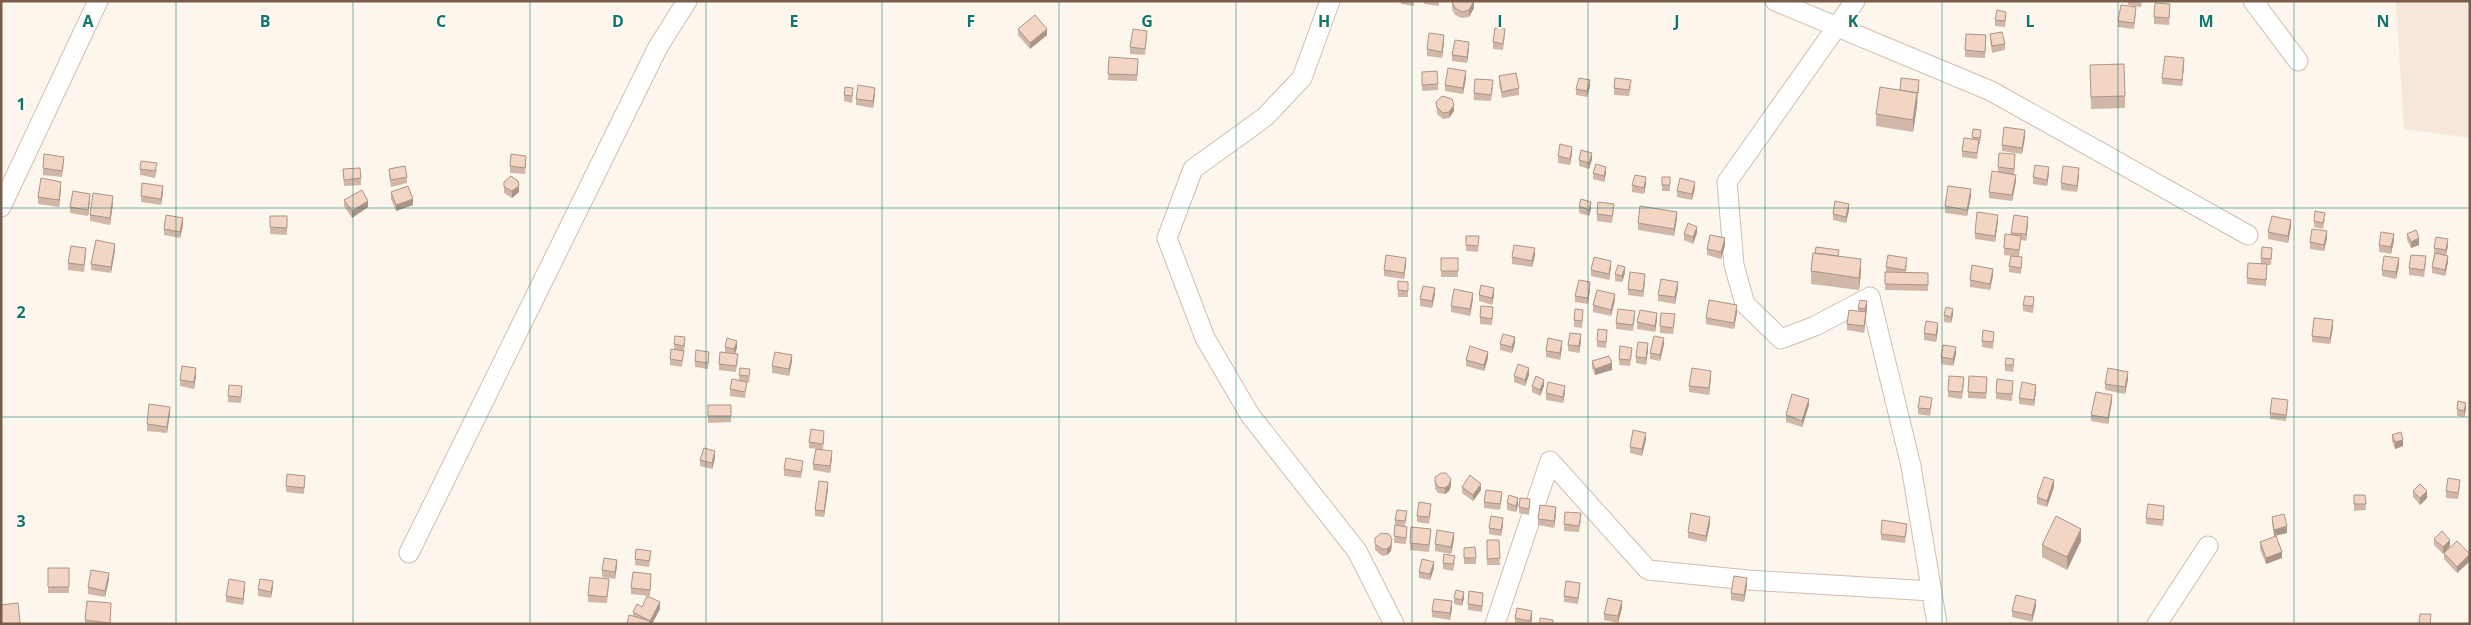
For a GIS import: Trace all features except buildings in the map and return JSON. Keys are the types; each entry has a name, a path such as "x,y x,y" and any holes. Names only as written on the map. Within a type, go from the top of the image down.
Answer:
{"street":[{"path":"1,207 98,1"},
{"path":"409,553 658,47 687,1"},
{"path":"1330,1 1302,78 1265,117 1194,169 1167,238 1205,338 1245,407 1357,551 1394,624"},
{"path":"1775,1 1991,91 2248,235"},
{"path":"1855,1 1727,182 1734,265 1745,304 1781,339 1815,326 1870,297 1911,466 1937,624"},
{"path":"2253,1 2298,61"},
{"path":"1495,624 1550,460 1648,570 1748,580 1932,591"},
{"path":"2157,624 2208,546"}],"shaded area":[{"path":"2396,1 2470,1 2470,138 2404,129"}]}
